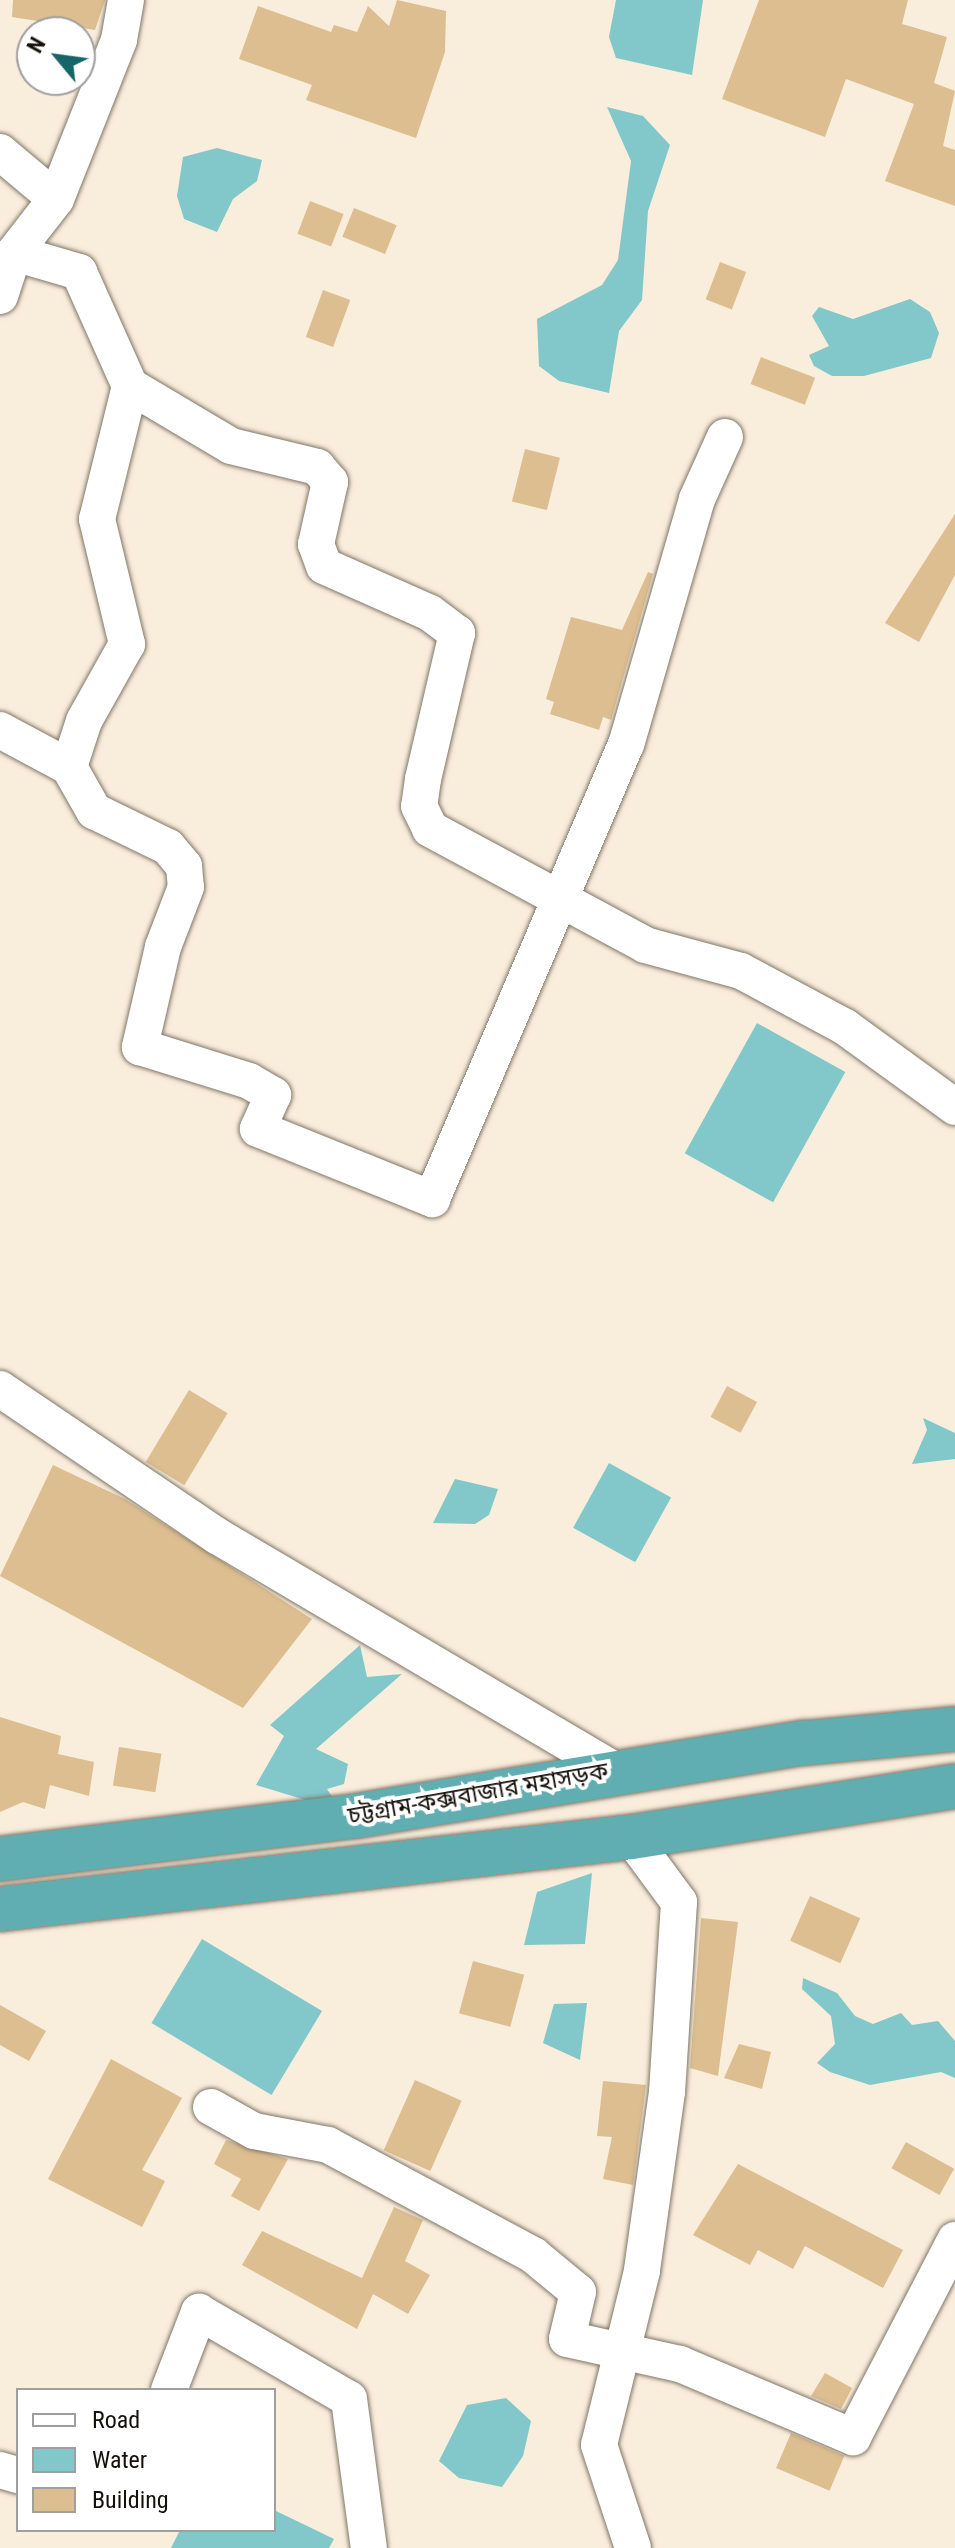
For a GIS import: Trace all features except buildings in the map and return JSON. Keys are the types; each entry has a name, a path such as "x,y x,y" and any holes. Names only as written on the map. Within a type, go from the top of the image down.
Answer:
{"highway":[{"name":"চট্টগ্রাম-কক্সবাজার মহাসড়ক","path":"0,1859 356,1816 615,1770 955,1729"},
{"name":"চট্টগ্রাম-কক্সবাজার মহাসড়ক","path":"0,1909 631,1837 955,1786"}],"street":[{"path":"0,296 14,253 56,199 119,40 126,0"},
{"path":"0,152 56,199"},
{"path":"14,253 79,272 130,386 231,446 317,467 330,482 316,544 324,566 430,613 457,633 419,806 430,829 558,894 645,945 767,985 845,1027 955,1107"},
{"path":"69,767 84,721 127,644 97,519 130,386"},
{"path":"0,730 69,767 94,811 168,847 184,866 186,887 163,947 140,1047 249,1081 273,1095 258,1129 432,1199 558,894 626,745 697,499 725,437"},
{"path":"0,1389 217,1536 615,1770"},
{"path":"631,1837 679,1902 667,2092 623,2348 599,2445 633,2548"},
{"path":"211,2107 254,2131 328,2145 533,2255 578,2292 567,2339 623,2348 680,2364 853,2437 955,2240"},
{"path":"170,2388 199,2312 349,2399 369,2548"}],"water":[{"path":"616,0 703,0 692,75 616,58 609,37"},
{"path":"607,107 643,116 670,145 648,211 642,300 619,331 609,393 559,381 539,366 537,319 602,285 618,260 631,161"},
{"path":"217,148 262,160 257,181 233,199 217,232 184,219 177,196 183,157"},
{"path":"910,299 930,312 939,333 931,358 864,376 832,376 814,366 809,355 829,346 812,316 819,307 853,319"},
{"path":"757,1023 845,1072 773,1202 685,1153"},
{"path":"923,1418 955,1433 955,1459 912,1464 927,1430"},
{"path":"609,1463 671,1497 635,1562 573,1528"},
{"path":"455,1479 498,1489 489,1515 475,1524 433,1523"},
{"path":"360,1645 367,1677 402,1674 316,1749 348,1764 344,1784 327,1789 342,1811 256,1785 284,1736 270,1725"},
{"path":"592,1873 585,1944 524,1945 537,1892"},
{"path":"202,1939 322,2011 272,2095 152,2023"},
{"path":"803,1978 837,1993 855,2016 873,2024 901,2013 912,2025 938,2021 955,2041 955,2078 941,2072 870,2085 830,2072 817,2063 835,2044 831,2016 802,1989"},
{"path":"587,2003 580,2060 543,2043 554,2004"},
{"path":"506,2398 531,2421 523,2456 502,2487 459,2478 439,2461 467,2405"},
{"path":"276,2511 334,2539 329,2548 171,2548 179,2532 276,2532"}]}
